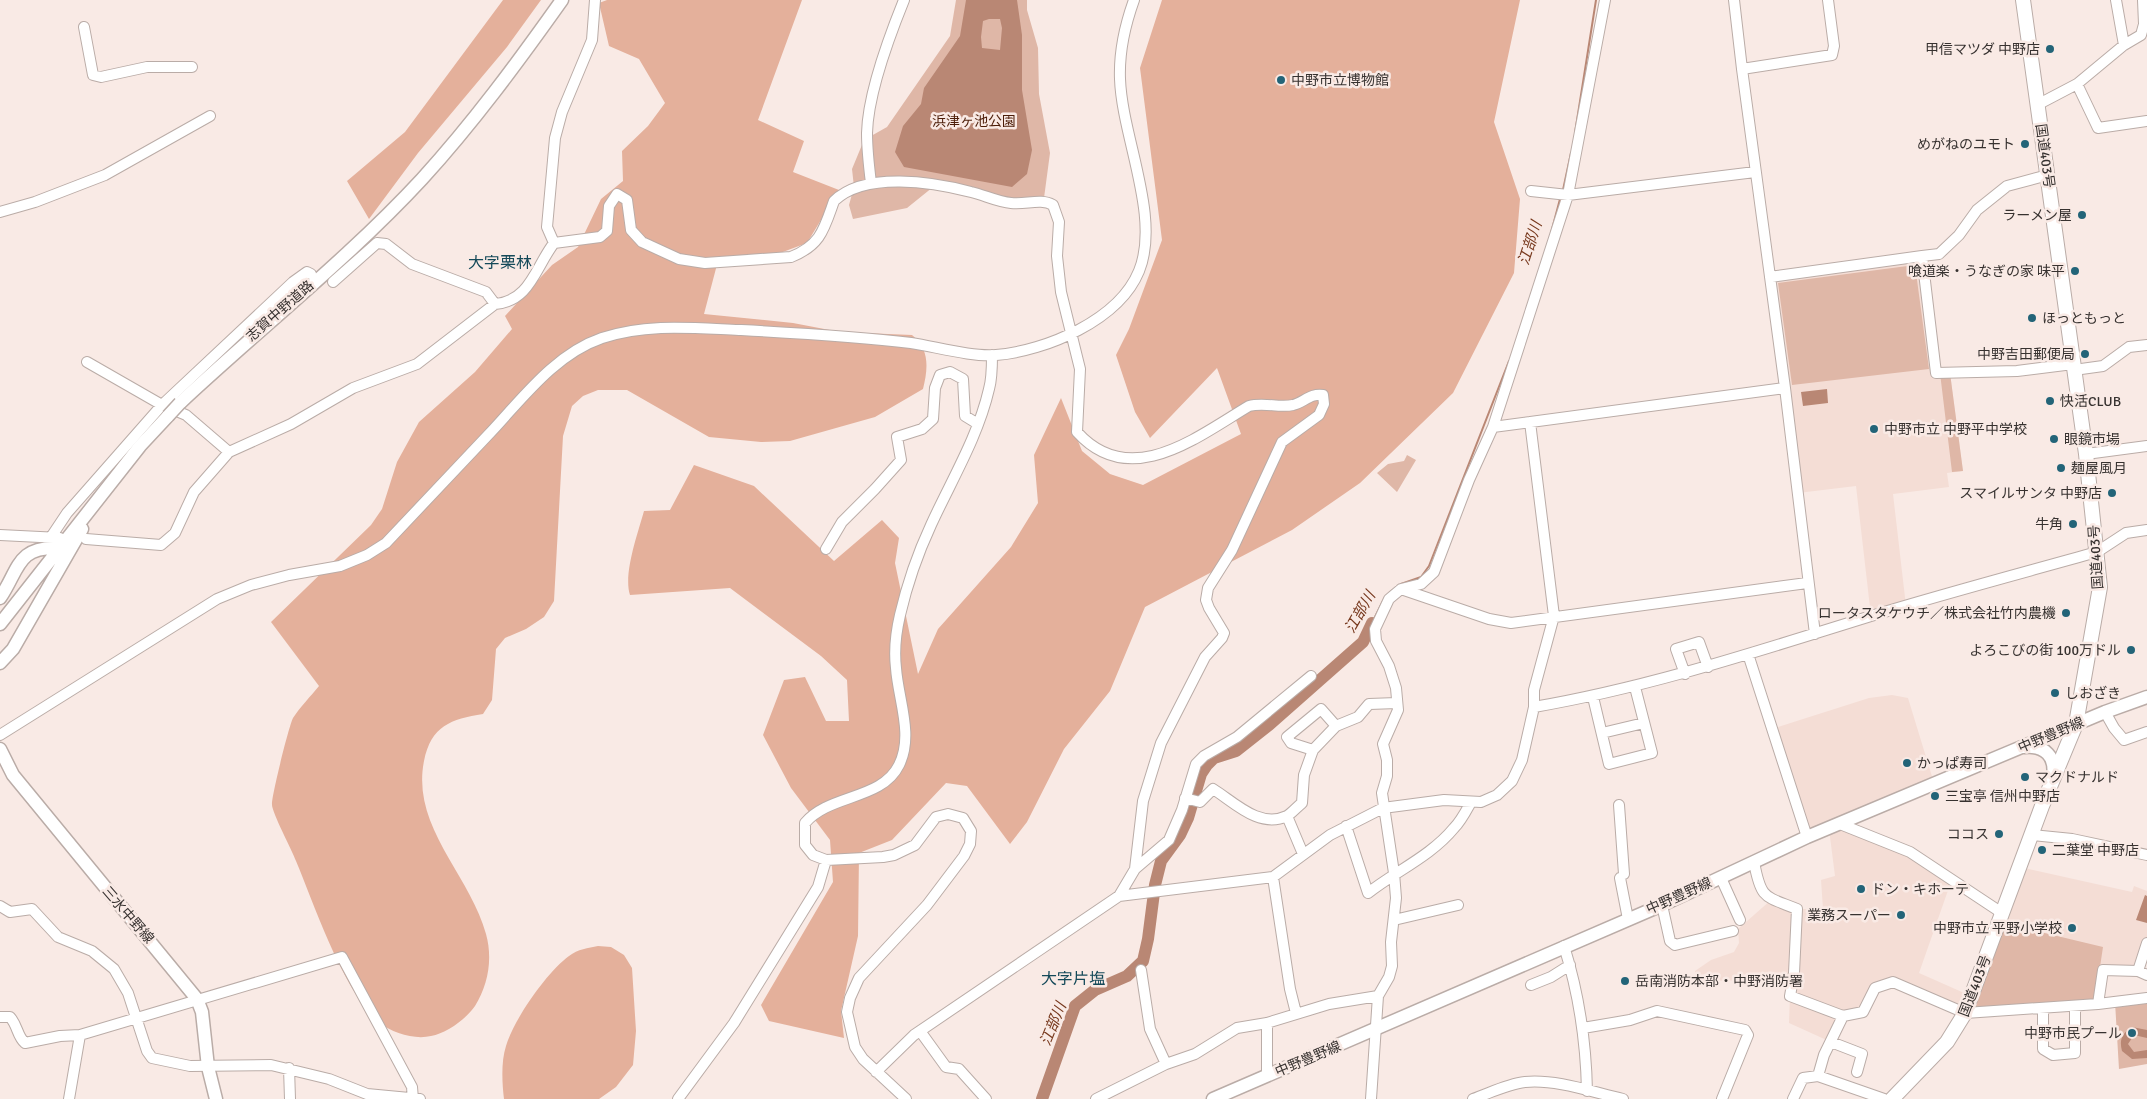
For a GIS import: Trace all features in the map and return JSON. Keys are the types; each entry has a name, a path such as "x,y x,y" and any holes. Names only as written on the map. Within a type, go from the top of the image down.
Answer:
{"highway":[{"name":"国道403号","path":"1892,1099 1947,1042 1965,1013 2053,779 2076,724 2097,615 2100,587 2086,454 2022,0"}],"main road":[{"name":"志賀中野道路","path":"0,624 56,541 103,492 140,446 165,410 180,404 335,263 421,180 506,80 562,0"},
{"path":"0,663 13,649 103,492"},
{"path":"0,598 19,562 26,554 56,541"},
{"name":"中野豊野線","path":"1213,1099 1662,905 1807,837 2147,696"},
{"path":"2020,748 2039,748 2049,754 2053,760 2053,779"},
{"name":"三水中野線","path":"0,749 12,775 197,999 202,1012 208,1066 216,1099"}],"street":[{"path":"554,243 547,226 555,138 562,112 592,40 595,0"},
{"path":"870,183 867,133 871,105 892,28 904,0"},
{"path":"0,735 217,599 251,585 288,575 340,566 367,555 386,543 562,359 604,337 655,327 797,333 910,343 992,355 1034,348 1071,333 1100,317 1120,302 1132,286 1144,255 1145,217 1120,79 1122,48 1134,0"},
{"path":"1371,1099 1378,996 1390,977 1394,920 1394,873 1382,793 1387,776 1387,760 1383,744 1398,710 1393,674 1376,641 1376,629 1389,599 1401,589 1421,584 1434,572 1493,427 1564,194 1605,0"},
{"path":"1734,0 1754,172 1785,388 1807,583 1815,634"},
{"path":"1742,69 1832,55 1834,46 1828,0"},
{"path":"2116,0 2124,44"},
{"path":"2037,105 2077,84 2124,44 2141,35 2144,24 2143,0"},
{"path":"84,27 94,74 102,77 147,67 192,67"},
{"path":"2077,84 2098,128 2147,121"},
{"path":"0,212 35,202 105,175 210,116"},
{"path":"1531,190 1564,194 1754,172"},
{"path":"1770,277 1939,254 1959,235 1977,210 2007,186 2048,175"},
{"path":"554,243 600,237 608,228 610,206 617,194 627,200 631,230 642,242 680,259 714,263 791,257 810,247 821,236 834,201 839,196 870,183 939,185 1012,204 1046,201 1052,205 1059,222 1060,292 1080,369 1077,432 1095,448 1112,457 1128,460 1169,452 1249,406 1260,404 1295,404 1316,394 1323,395 1325,399 1323,409 1317,417 1282,442 1232,550 1208,588 1206,600 1224,633 1222,638 1205,656 1161,743 1144,801 1135,869"},
{"path":"334,282 376,243 386,244 412,264 486,292 496,304"},
{"path":"86,539 161,544 175,533 194,492 229,452 290,424 353,388 417,364 496,304 509,303 521,295 554,243"},
{"path":"1922,256 1936,373 2103,366 2129,348 2147,345"},
{"path":"0,535 56,541 67,513 165,410 293,282 307,272 311,274"},
{"path":"906,1099 863,1059 855,1047 850,1034 847,1012 853,989 869,966 928,905 970,844 971,830 963,818 948,814 936,817 915,845 894,855 826,860 814,854 805,845 805,823 821,808 885,782 898,767 904,753 903,713 896,667 900,614 930,526 978,424 990,388 992,355"},
{"path":"87,362 165,410 186,415 229,452"},
{"path":"826,549 842,522 875,490 901,460 897,437 922,429 934,419 935,388 940,375 950,372 963,379 965,416 978,424"},
{"path":"1493,427 1785,388"},
{"path":"1119,896 1273,877 1303,854 1346,826 1383,808 1444,800 1481,802 1498,795 1512,781 1522,760 1534,707 1534,690 1554,616 1530,422"},
{"path":"2086,454 2147,446"},
{"path":"1534,707 1593,697 1685,674 1933,598 2097,552 2126,532 2147,530"},
{"path":"1401,589 1489,620 1511,622 1807,583"},
{"path":"1685,674 1676,649 1699,642 1708,667"},
{"path":"1748,654 1807,837"},
{"path":"876,1072 920,1031 1119,896 1135,869 1169,840 1186,798 1196,764 1204,756 1237,737 1311,676"},
{"path":"1593,697 1609,764 1652,753 1635,687"},
{"path":"1186,798 1200,802 1214,789 1249,815 1275,818 1287,816 1302,804 1304,775 1313,750 1336,726 1358,717 1369,704 1397,703"},
{"path":"1313,750 1291,743 1287,736 1321,709 1336,726"},
{"path":"2105,712 2114,728 2124,740 2147,732"},
{"path":"1602,733 1644,723"},
{"path":"1346,826 1368,892 1394,873 1430,852 1455,828 1471,802"},
{"path":"1619,805 1622,876 1628,919"},
{"path":"1287,816 1303,854"},
{"path":"1840,824 1910,852 2002,913"},
{"path":"2032,835 2072,839 2147,855"},
{"path":"678,1099 734,1023 818,887 826,860"},
{"path":"1754,862 1759,883 1771,900 1797,909 1794,973 1790,996 1843,1016 1863,1012 1875,988 1893,982 1965,1013 2075,1006 2147,998"},
{"path":"1273,877 1290,989 1296,1013"},
{"path":"1721,878 1740,920"},
{"path":"1394,920 1458,905"},
{"path":"1662,905 1670,941 1675,945 1733,932"},
{"path":"0,906 10,912 32,909 58,937 92,951 105,960 121,978 137,1019 147,1051 152,1058 190,1066 242,1064 289,1068 329,1079 365,1096 415,1098 412,1087 342,957 197,999 137,1019 80,1035 60,1036 25,1043 19,1038 16,1024 10,1017 0,1017"},
{"path":"2098,1004 2103,970 2142,973 2147,943"},
{"path":"1564,946 1578,997 1583,1028 1587,1091"},
{"path":"1531,985 1551,977 1570,965"},
{"path":"1141,970 1150,1029 1166,1064"},
{"path":"1096,1099 1166,1064 1195,1054 1238,1028 1267,1024 1296,1013 1329,1004 1378,996"},
{"path":"2043,1008 2043,1049 2053,1056 2075,1053 2075,1006"},
{"path":"1583,1028 1630,1020 1657,1010 1745,1030 1748,1035 1722,1099"},
{"path":"1818,1076 1820,1065 1843,1016"},
{"path":"1267,1024 1267,1076"},
{"path":"920,1031 946,1067 959,1069 986,1099"},
{"path":"69,1099 80,1035"},
{"path":"1831,1042 1862,1054 1857,1072"},
{"path":"289,1068 290,1099"},
{"path":"1793,1099 1803,1078 1818,1076 1884,1099"},
{"path":"1473,1099 1523,1082 1554,1083 1624,1099"}],"shaded area":[{"path":"503,0 541,0 507,47 418,153 369,219 347,181 405,132"},
{"path":"607,0 802,0 758,120 804,141 793,172 839,190 807,243 780,253 719,257 704,314 793,323 840,332 912,335 925,353 925,382 923,389 875,417 790,441 761,442 709,437 627,390 598,390 583,396 572,406 563,436 554,601 544,617 526,629 505,638 496,649 492,700 483,714 461,719 444,726 432,740 424,761 422,785 426,807 444,850 478,912 486,934 489,962 486,981 475,1006 456,1025 431,1036 411,1036 397,1033 385,1027 367,1009 354,992 331,947 273,808 272,804 278,775 293,718 319,686 271,622 371,525 382,509 397,462 419,422 475,372 512,329 505,316 552,265 578,247 601,199 623,181 622,151 648,126 665,103 639,59 609,46 599,3"},
{"path":"966,0 1017,0 1022,35 1022,90 1032,150 1027,174 1012,187 904,167 895,152 903,126 921,104 924,88 960,36","holes":["1000,19 1002,28 1000,50 982,48 983,21"]},
{"path":"1162,0 1520,0 1494,122 1520,199 1514,273 1453,393 1360,483 1292,530 1145,607 1110,691 1064,749 1027,822 1010,844 967,786 946,783 892,840 859,853 858,936 841,1011 844,1038 769,1021 761,1005 833,882 830,840 791,788 763,735 784,680 805,677 826,721 849,721 847,680 821,656 730,588 630,595 628,576 644,511 670,510 694,465 754,486 834,561 882,520 899,538 895,563 918,674 938,629 1011,547 1038,503 1034,455 1061,398 1082,451 1110,474 1143,485 1241,434 1217,368 1150,438 1135,412 1116,355 1129,329 1162,240 1140,68"},
{"name":"中野市立 中野平中学校","path":"1922,256 1936,373 1950,373 1963,471 1947,473 1949,487 1893,494 1906,606 1871,616 1856,486 1798,493 1770,277"},
{"path":"1827,389 1828,403 1803,406 1801,392"},
{"path":"1892,695 1908,698 1934,783 1840,824 1869,834 1952,879 1919,973 1971,996 2020,867 2132,892 2134,886 2147,891 2147,943 2138,971 2103,970 1965,1013 1893,982 1875,988 1863,1012 1843,1016 1831,1042 1789,1023 1790,996 1794,974 1769,980 1696,981 1695,971 1711,960 1734,952 1739,943 1738,929 1771,900 1797,909 1823,909 1821,880 1835,876 1829,829 1807,837 1772,729 1869,698"},
{"path":"2145,895 2147,896 2147,923 2136,920"},
{"path":"598,946 611,947 624,955 632,968 636,1031 633,1065 616,1087 599,1099 504,1099 503,1058 516,1023 532,997 560,963 576,952"},
{"path":"2132,1027 2147,1030 2147,1038 2134,1035 2128,1044 2134,1052 2147,1050 2147,1058 2132,1059 2122,1051 2122,1037"}],"green space":[{"name":"浜津ヶ池公園","path":"956,0 1027,0 1027,10 1038,48 1039,94 1050,153 1044,198 1012,201 938,183 907,208 853,219 849,205 854,187 852,169 864,140 887,127 950,36"},
{"path":"1915,265 1929,369 1792,385 1778,283"},
{"path":"1940,373 1950,373 1963,471 1952,472"},
{"path":"1407,455 1416,460 1397,492 1377,473 1388,464 1404,461"},
{"path":"2003,923 2103,947 2095,1000 1972,1009"},
{"name":"中野市民プール","path":"2147,998 2147,1064 2119,1069 2115,1002"}],"waterway":[{"name":"江部川","path":"1575,133 1596,0"},
{"name":"江部川","path":"1563,190 1571,153"},
{"name":"江部川","path":"1551,233 1560,199"},
{"name":"江部川","path":"1401,584 1421,577 1429,566 1509,361"},
{"name":"江部川","path":"1389,593 1397,587"},
{"name":"江部川","path":"1372,623 1383,601"},
{"name":"江部川","path":"1042,1099 1075,1006 1095,990 1127,976 1143,961 1148,939 1155,885 1161,861 1180,835 1188,818 1201,774 1207,765 1214,758 1236,751 1269,725 1363,642 1372,623"}],"place":[{"name":"甲信マツダ 中野店","path":"2050,49"},
{"name":"中野市立博物館","path":"1281,80"},
{"name":"めがねのユモト","path":"2025,144"},
{"name":"ラーメン屋","path":"2082,215"},
{"name":"喰道楽・うなぎの家 味平","path":"2075,271"},
{"name":"ほっともっと","path":"2032,318"},
{"name":"中野吉田郵便局","path":"2085,354"},
{"name":"快活CLUB","path":"2050,401"},
{"name":"中野市立 中野平中学校","path":"1874,429"},
{"name":"眼鏡市場","path":"2054,439"},
{"name":"麺屋風月","path":"2061,468"},
{"name":"スマイルサンタ 中野店","path":"2112,493"},
{"name":"牛角","path":"2073,524"},
{"name":"ロータスタケウチ／株式会社竹内農機","path":"2066,613"},
{"name":"よろこびの街 100万ドル","path":"2131,650"},
{"name":"しおざき","path":"2055,693"},
{"name":"かっぱ寿司","path":"1907,763"},
{"name":"マクドナルド","path":"2025,777"},
{"name":"三宝亭 信州中野店","path":"1935,796"},
{"name":"ココス","path":"1999,834"},
{"name":"二葉堂 中野店","path":"2042,850"},
{"name":"ドン・キホーテ","path":"1861,889"},
{"name":"業務スーパー","path":"1901,915"},
{"name":"中野市立 平野小学校","path":"2072,928"},
{"name":"岳南消防本部・中野消防署","path":"1625,981"},
{"name":"中野市民プール","path":"2132,1033"}],"district":[{"name":"大字栗林","path":"500,263"},
{"name":"大字片塩","path":"1073,979"}]}
